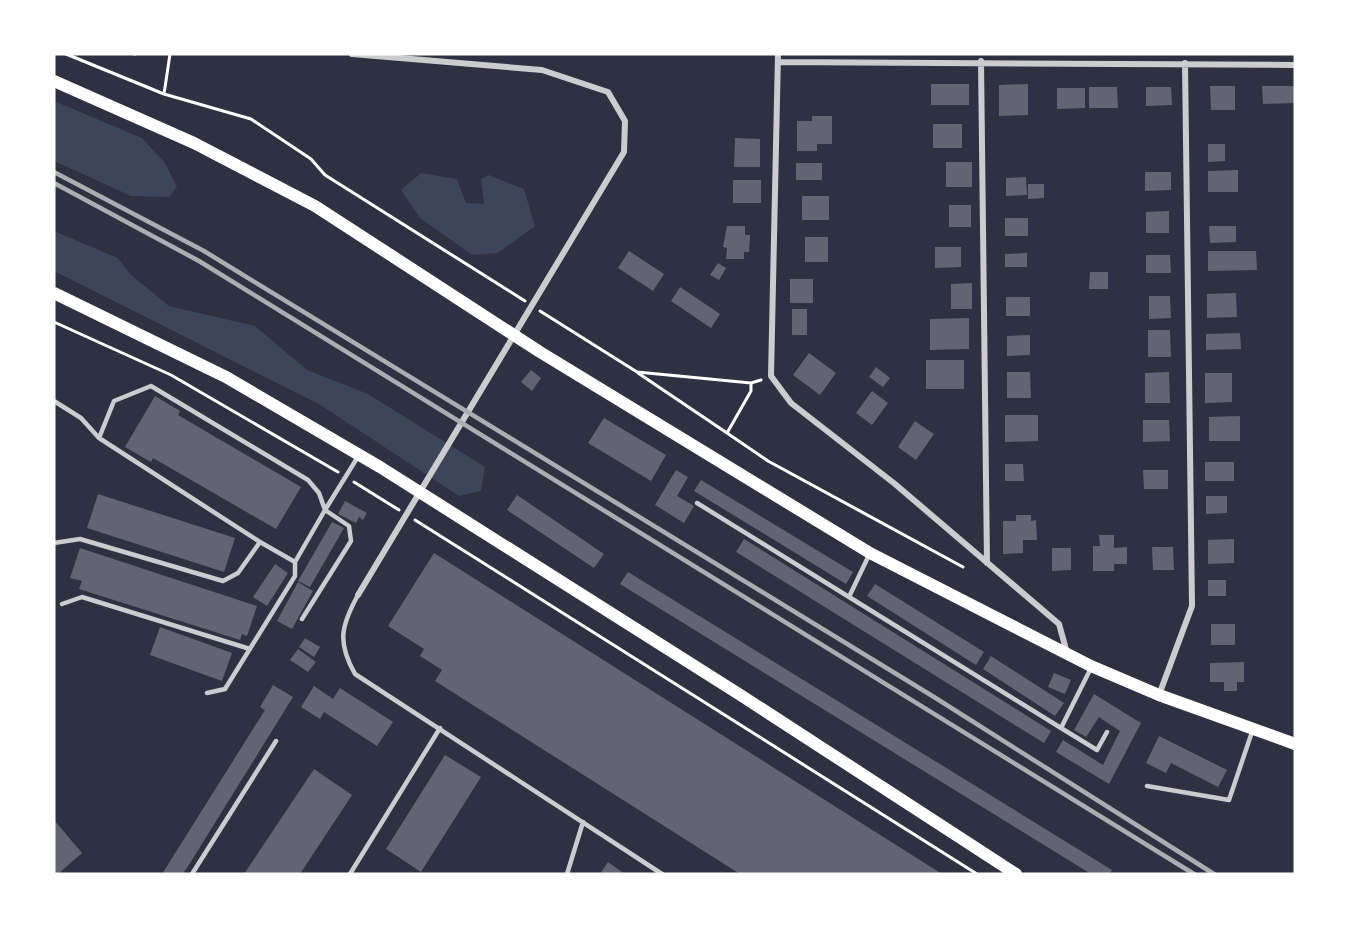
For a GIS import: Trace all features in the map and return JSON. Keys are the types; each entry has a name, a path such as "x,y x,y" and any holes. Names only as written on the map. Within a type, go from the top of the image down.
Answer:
{"main road":[{"path":"54,81 194,143 315,206 540,352 713,455 870,553 1092,666 1159,695 1295,744"},
{"path":"54,292 226,377 359,455 742,696 1016,874"}],"street":[{"path":"352,54 542,70 608,92 625,121 624,152 358,595"},
{"path":"778,54 771,376 791,404 895,484 1059,624 1067,654"},
{"path":"778,62 981,61 1295,65"},
{"path":"981,61 987,563"},
{"path":"1159,695 1192,606 1185,63"}],"lane":[{"path":"99,438 114,401 151,386 308,480 319,493 325,510 349,526 351,541 302,619"},
{"path":"54,401 81,418 99,438 260,542 295,562"},
{"path":"207,693 225,689 295,576 295,562 359,455"},
{"path":"697,503 1097,750 1107,732"},
{"path":"54,543 81,539 223,581 238,573 260,542"},
{"path":"849,597 870,553"},
{"path":"358,595 345,618 342,638 343,653 355,674 662,874"},
{"path":"62,604 82,597 249,649"},
{"path":"1061,728 1092,666"},
{"path":"350,874 440,728"},
{"path":"1147,786 1229,800 1253,729"},
{"path":"192,874 276,741"},
{"path":"567,874 583,822"}],"path":[{"path":"66,54 164,94 251,119 311,159 325,175 526,302"},
{"path":"164,94 170,54"},
{"path":"536,309 637,372 768,461 963,567"},
{"path":"54,322 171,375 346,477 977,874"},
{"path":"637,372 751,383 771,376"},
{"path":"727,433 751,392 751,383"}],"shaded area":[{"path":"54,101 142,138 165,163 177,187 169,197 131,196 54,161"},
{"path":"421,173 457,179 466,203 484,204 481,179 489,175 524,189 535,226 498,253 472,255 420,218 401,190"},
{"path":"54,231 118,258 130,274 169,306 255,326 307,370 368,394 485,467 481,491 459,496 319,404 54,271"}],"building":[{"path":"931,84 969,84 969,105 931,105"},
{"path":"1028,84 1028,115 999,116 999,85"},
{"path":"1210,86 1235,86 1235,110 1211,110"},
{"path":"1262,86 1295,86 1295,103 1263,104"},
{"path":"1089,87 1117,87 1118,108 1089,108"},
{"path":"1146,87 1171,87 1172,105 1146,106"},
{"path":"1057,88 1085,88 1085,108 1057,109"},
{"path":"812,116 832,116 832,144 817,144 817,151 797,151 797,121 812,121"},
{"path":"933,124 962,124 962,148 933,148"},
{"path":"735,138 760,139 760,167 734,167"},
{"path":"1208,144 1225,144 1225,161 1208,162"},
{"path":"946,162 972,162 972,187 946,187"},
{"path":"796,163 822,163 822,180 796,180"},
{"path":"1238,170 1238,192 1208,192 1208,171"},
{"path":"1145,172 1171,172 1171,190 1145,191"},
{"path":"1026,177 1027,195 1006,196 1006,178"},
{"path":"733,180 761,180 761,203 733,203"},
{"path":"1028,184 1044,184 1044,198 1028,199"},
{"path":"802,196 829,196 829,220 802,220"},
{"path":"949,205 971,205 971,227 949,227"},
{"path":"1169,211 1169,233 1146,233 1146,212"},
{"path":"1005,218 1028,218 1028,236 1005,236"},
{"path":"727,226 745,226 745,235 750,235 749,252 744,252 744,259 726,259 727,248 723,247"},
{"path":"1209,226 1236,226 1236,242 1210,243"},
{"path":"805,237 828,237 828,262 805,262"},
{"path":"935,247 961,247 961,267 935,268"},
{"path":"629,251 664,274 653,291 618,268"},
{"path":"1208,251 1256,251 1257,270 1208,271"},
{"path":"1027,253 1027,267 1005,267 1005,254"},
{"path":"1146,255 1170,255 1171,273 1146,273"},
{"path":"718,263 726,268 719,280 710,275"},
{"path":"1090,272 1108,272 1108,289 1089,289"},
{"path":"790,279 813,279 813,303 790,303"},
{"path":"972,283 972,309 951,309 951,284"},
{"path":"680,287 720,314 711,328 671,301"},
{"path":"1236,293 1237,317 1207,318 1207,294"},
{"path":"1149,296 1170,296 1171,318 1149,319"},
{"path":"1006,297 1030,297 1030,316 1006,316"},
{"path":"792,309 807,309 807,335 792,335"},
{"path":"969,318 969,349 930,350 930,319"},
{"path":"1148,330 1170,330 1171,357 1148,357"},
{"path":"1240,333 1241,349 1206,350 1206,334"},
{"path":"1030,335 1030,355 1007,356 1007,336"},
{"path":"809,353 836,373 820,395 793,375"},
{"path":"926,360 964,360 964,389 926,389"},
{"path":"876,367 890,378 883,387 869,377"},
{"path":"531,370 541,378 532,391 521,382"},
{"path":"1007,372 1030,372 1031,398 1007,398"},
{"path":"1169,372 1170,403 1145,403 1145,373"},
{"path":"1205,373 1232,373 1232,402 1205,403"},
{"path":"872,391 888,403 872,425 856,413"},
{"path":"155,396 180,411 178,415 301,487 276,529 153,458 151,462 125,447"},
{"path":"1005,415 1038,415 1038,441 1005,442"},
{"path":"1240,416 1240,441 1209,441 1209,417"},
{"path":"604,418 666,455 651,481 588,443"},
{"path":"1143,420 1169,420 1170,441 1143,442"},
{"path":"915,421 934,434 916,460 898,447"},
{"path":"1205,462 1234,462 1234,481 1205,481"},
{"path":"1005,464 1023,464 1024,481 1005,481"},
{"path":"676,470 688,477 677,496 694,506 684,523 655,505"},
{"path":"1143,470 1168,470 1168,489 1144,489"},
{"path":"701,480 853,572 846,584 694,491"},
{"path":"98,494 235,538 224,572 87,528"},
{"path":"517,495 604,554 594,568 507,510"},
{"path":"1206,496 1227,496 1227,513 1206,514"},
{"path":"345,501 367,513 363,520 359,517 356,523 338,514"},
{"path":"1016,515 1031,515 1031,521 1036,520 1037,540 1023,540 1023,553 1003,554 1003,521 1016,521"},
{"path":"332,522 344,528 310,587 298,581"},
{"path":"1099,535 1114,535 1114,548 1127,547 1127,564 1114,564 1114,571 1093,571 1093,546 1100,546"},
{"path":"744,539 1051,731 1044,743 736,552"},
{"path":"1234,539 1234,563 1208,564 1208,540"},
{"path":"1152,547 1173,547 1174,570 1153,570"},
{"path":"80,548 257,606 247,636 242,634 240,640 79,589 82,581 70,578"},
{"path":"1052,548 1071,548 1071,570 1052,571"},
{"path":"434,553 942,874 740,874 435,681 442,670 420,656 424,649 388,626"},
{"path":"275,564 288,573 267,606 253,597"},
{"path":"628,572 1112,870 1109,874 1091,874 620,584"},
{"path":"1208,580 1226,580 1226,596 1208,596"},
{"path":"298,582 313,591 292,629 277,621"},
{"path":"875,584 984,652 976,665 867,596"},
{"path":"1211,624 1235,624 1235,645 1211,645"},
{"path":"160,627 232,653 222,681 150,655"},
{"path":"305,638 320,647 314,657 299,647"},
{"path":"298,649 316,662 308,672 290,660"},
{"path":"991,656 1064,703 1055,716 983,669"},
{"path":"1244,662 1244,682 1237,682 1237,691 1224,691 1224,682 1210,682 1210,663"},
{"path":"1054,673 1071,680 1065,694 1048,687"},
{"path":"273,685 293,697 187,868 182,874 162,874 265,710 260,707"},
{"path":"314,686 333,699 340,688 393,722 377,746 324,712 320,719 301,707"},
{"path":"1094,694 1141,723 1109,784 1056,752 1063,740 1103,765 1120,731 1099,717 1086,737 1074,730"},
{"path":"1159,736 1227,770 1218,787 1171,763 1166,773 1146,763"},
{"path":"445,755 481,777 421,872 386,849"},
{"path":"314,769 352,795 300,874 244,874"},
{"path":"54,820 82,853 58,874 54,874"},
{"path":"608,862 625,874 600,874"}],"railway":[{"path":"54,172 204,251 934,697 1214,874"},
{"path":"54,183 199,261 1194,874"}]}
